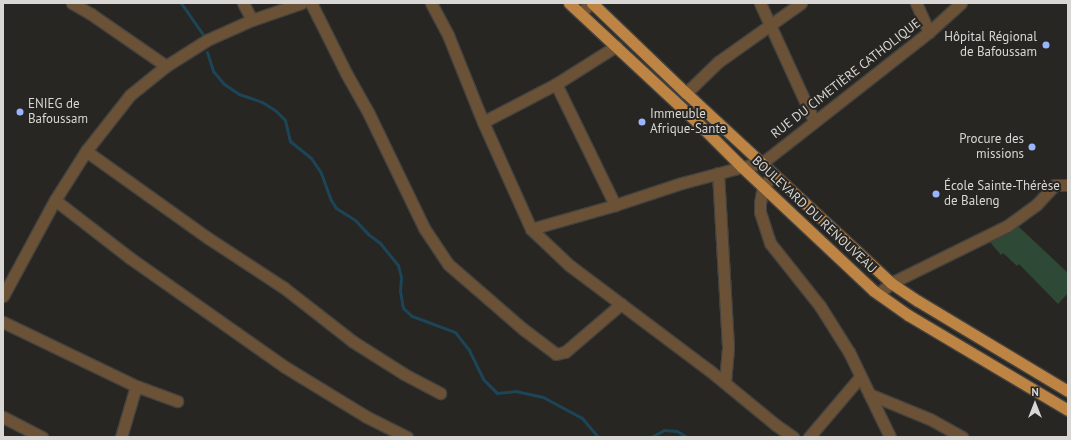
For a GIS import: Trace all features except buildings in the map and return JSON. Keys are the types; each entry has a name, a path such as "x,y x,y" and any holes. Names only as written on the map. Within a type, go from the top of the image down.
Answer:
{"highway":[{"name":"BOULEVARD DU RENOUVEAU","path":"569,3 878,294 908,315 1068,410"},
{"name":"BOULEVARD DU RENOUVEAU","path":"591,3 891,283 1068,391"},
{"path":"990,363 997,349"}],"street":[{"path":"72,3 103,22 166,66"},
{"path":"243,3 252,20"},
{"path":"3,296 55,200 86,151 130,95 166,66 207,40 252,20 301,3"},
{"path":"311,3 346,73 368,112 424,228 448,264 548,350 556,354 564,352 622,304"},
{"path":"431,3 448,35 483,122 531,230 569,266 725,382 776,425 793,437"},
{"path":"581,13 591,3"},
{"path":"760,3 814,121"},
{"path":"686,93 718,62 770,23 801,3"},
{"path":"916,3 929,32"},
{"name":"RUE DU CIMETIÈRE CATHOLIQUE","path":"762,164 814,121 929,32 962,3"},
{"path":"483,122 556,84 616,46"},
{"path":"556,84 615,205"},
{"path":"86,151 208,238 283,287 352,341 392,367 440,393"},
{"path":"531,230 718,173 762,164"},
{"path":"718,173 728,348 725,382"},
{"path":"774,175 763,186 760,196 760,212 770,243 820,306 849,352 890,437"},
{"path":"878,294 891,283 1007,226 1037,204 1054,185 1068,186"},
{"path":"55,200 130,258 284,367 367,417 407,437"},
{"path":"3,322 136,386 177,401"},
{"path":"809,437 860,377"},
{"path":"122,437 136,386"},
{"path":"869,394 930,419 962,437"},
{"path":"3,417 42,437"}],"green space":[{"path":"1019,227 1068,273 1068,293 1058,304 1019,264 1017,266 1003,253 1001,255 990,242"}],"waterway":[{"path":"181,3 202,33"},
{"path":"207,52 213,71 224,84 239,94 262,102 275,110 285,120 290,141 311,158 321,173 331,200 336,208 355,220 368,234 380,243 398,265 401,277 400,291 403,308 412,316 455,332 469,350 483,379 497,393 515,391 543,397 582,418 598,437"},
{"path":"651,437 664,430 677,431 687,437"}],"place":[{"name":"Hôpital Régional de Bafoussam","path":"1046,45"},
{"name":"ENIEG de Bafoussam","path":"20,112"},
{"name":"Immeuble Afrique-Sante","path":"642,122"},
{"name":"Procure des missions","path":"1032,147"},
{"name":"École Sainte-Thérèse de Baleng","path":"936,194"}]}
